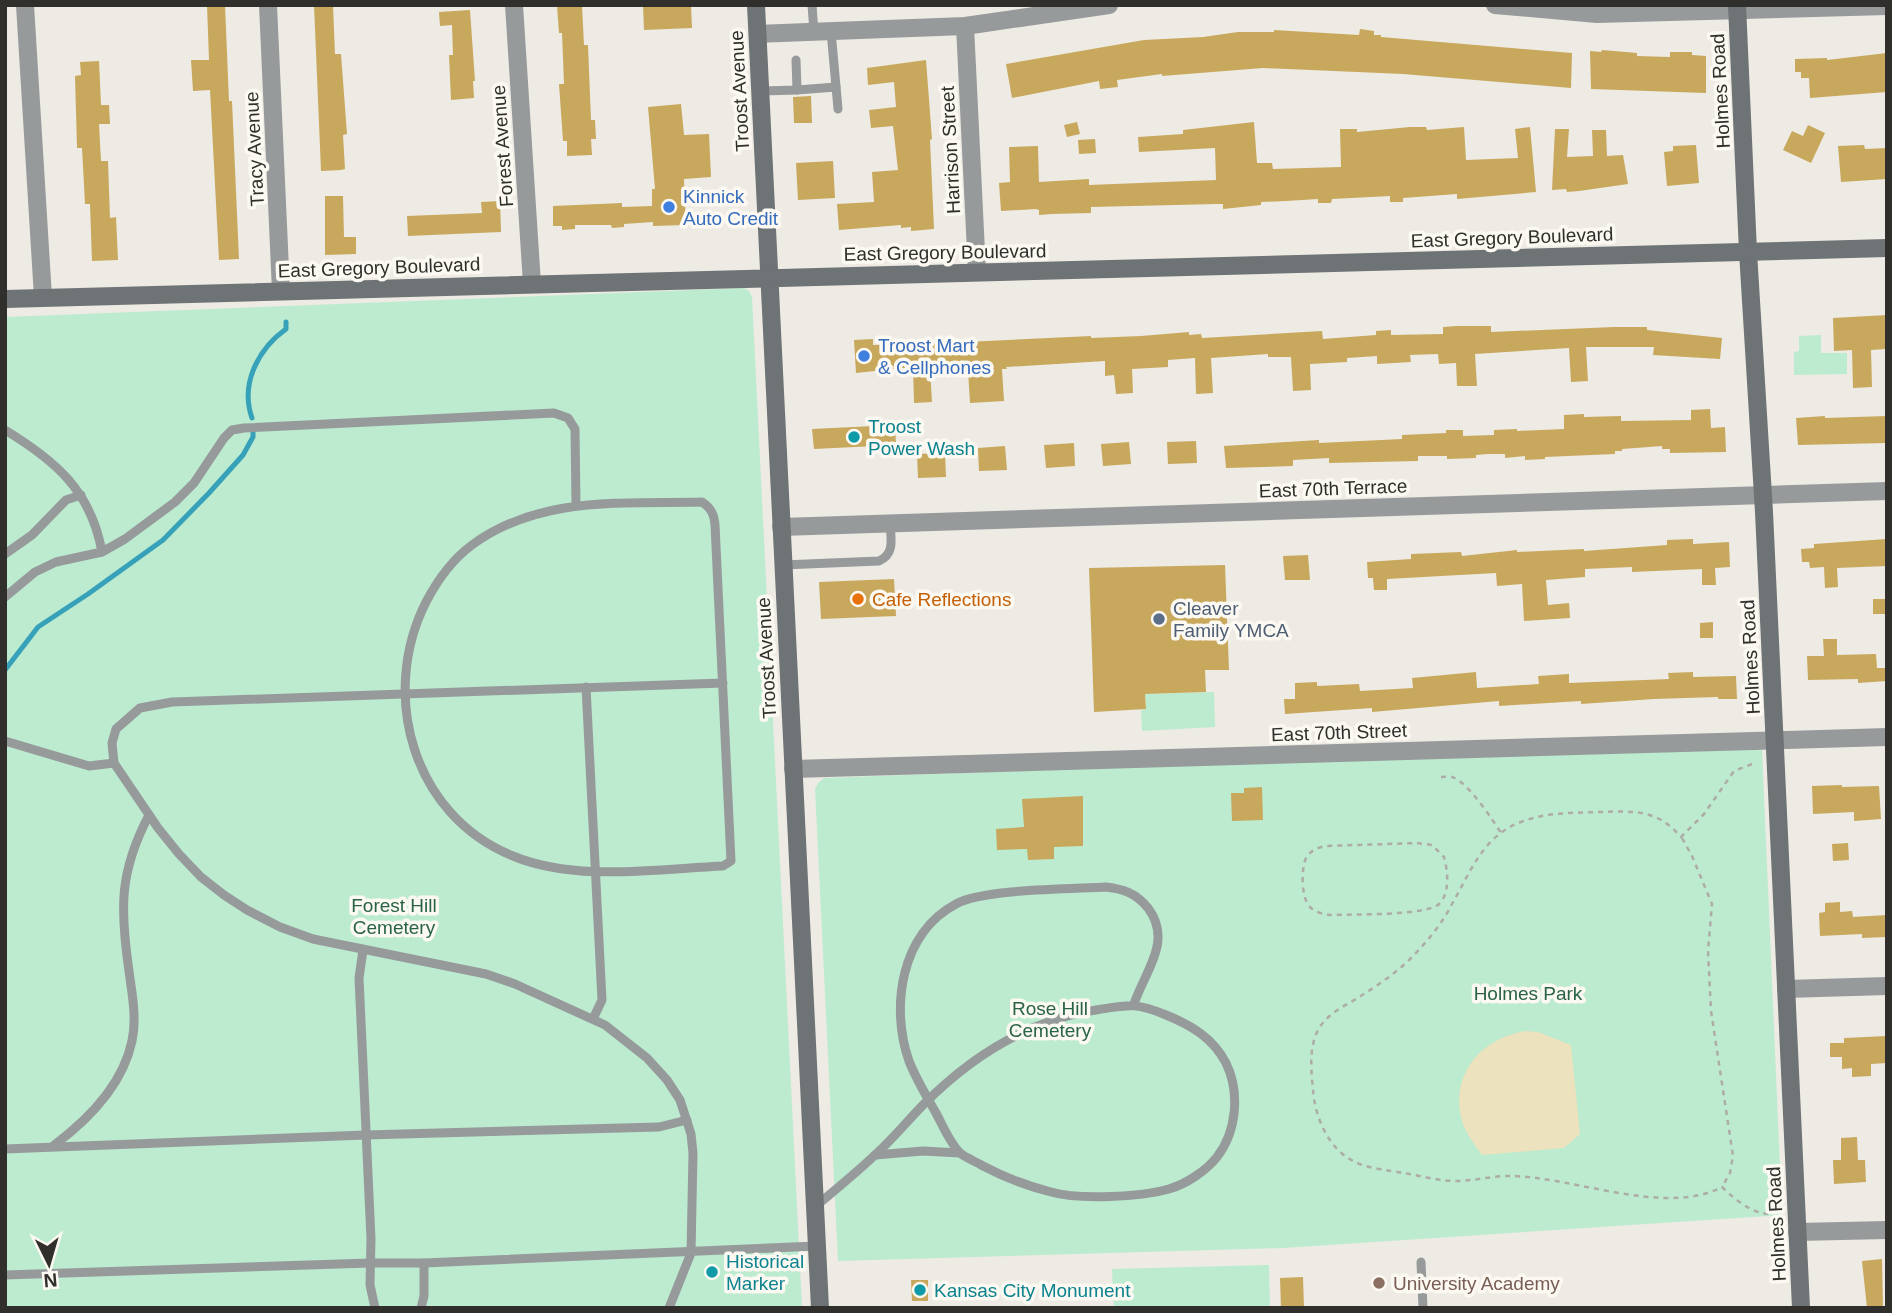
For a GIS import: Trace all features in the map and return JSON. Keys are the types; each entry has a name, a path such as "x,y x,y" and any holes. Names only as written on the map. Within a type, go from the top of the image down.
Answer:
{"main road":[{"name":"Troost Avenue","path":"756,5 820,1308"},
{"name":"Holmes Road","path":"1737,9 1801,1308"},
{"name":"East Gregory Boulevard","path":"5,299 1887,248"}],"street":[{"path":"25,5 43,298"},
{"name":"Tracy Avenue","path":"268,5 281,291"},
{"name":"Forest Avenue","path":"514,5 532,284"},
{"path":"758,34 965,26 1109,5"},
{"path":"1494,5 1597,15 1887,6"},
{"name":"Harrison Street","path":"965,26 977,272"},
{"name":"East 70th Terrace","path":"781,527 1887,491"},
{"name":"East 70th Street","path":"793,769 1887,737"},
{"path":"1786,989 1887,986"},
{"path":"1797,1232 1887,1230"}],"lane":[{"path":"812,5 836,87 838,109"},
{"path":"796,60 797,90"},
{"path":"760,91 836,87"},
{"path":"5,597 35,572 56,562 102,552 125,539 176,502 194,483 223,438 232,430 244,428 554,413 568,418 575,429 576,505"},
{"path":"5,429 50,460 69,478 97,527 102,552"},
{"path":"5,555 32,535 66,500 81,495"},
{"path":"702,502 709,506 715,525 730,861 723,866 595,871 562,870 525,860 486,843 466,827 434,790 419,763 409,735 404,670 419,615 433,588 451,565 472,545 523,518 576,505 702,502"},
{"path":"783,565 879,561 891,552 890,523"},
{"path":"669,1308 691,1253 693,1153 680,1100 667,1080 625,1040 593,1019 515,984 486,974 313,939 280,927 247,910 201,877 179,854 114,763 112,743 116,729 140,708 172,702 723,682"},
{"path":"586,687 602,1000 593,1019"},
{"path":"6,742 89,766 114,763"},
{"path":"52,1147 84,1120 115,1082 127,1061 135,1019 122,904 131,854 149,815"},
{"path":"960,1153 910,1062 901,1030 899,1002 912,951 930,923 957,902 1000,894 1105,887 1125,889 1141,900 1156,920 1159,934 1154,958 1134,1004"},
{"path":"363,950 359,978 370,1285 375,1308"},
{"path":"815,1207 875,1155 929,1100 983,1055 1022,1031 1079,1012 1134,1004 1188,1024 1208,1038 1226,1063 1233,1087 1235,1108 1229,1136 1217,1158 1196,1177 1170,1189 1095,1196 1054,1193 1002,1176 960,1153 923,1151 875,1155"},
{"path":"5,1149 659,1127 687,1120"},
{"path":"5,1275 424,1263 817,1246"},
{"path":"1421,1262 1423,1308"},
{"path":"421,1308 424,1296 424,1263"}],"path":[{"path":"1681,837 1704,814 1734,771 1752,764"},
{"path":"1441,777 1452,777 1462,784 1501,833"},
{"path":"1626,811 1662,819 1681,837 1712,904 1708,951 1711,1011 1733,1156 1730,1173 1722,1187 1694,1196 1664,1198 1522,1177 1442,1180 1354,1162 1333,1144 1317,1112 1311,1073 1314,1037 1333,1013 1396,972 1417,952 1452,905 1480,854 1501,833 1520,822 1556,814 1626,811"},
{"path":"1423,843 1436,847 1446,862 1446,893 1440,903 1427,911 1331,915 1310,908 1306,900 1304,872 1305,860 1310,853 1325,846 1374,845 1423,843"},
{"path":"1722,1187 1738,1202 1752,1210 1772,1214"}],"green space":[{"name":"Forest Hill Cemetery","path":"744,288 752,297 802,1308 5,1308 5,317"},
{"path":"1821,335 1821,353 1847,353 1847,374 1794,375 1794,352 1799,351 1799,336"},
{"path":"1214,692 1215,727 1142,731 1141,710 1146,709 1145,694"},
{"path":"1762,749 1782,1215 1283,1248 838,1261 815,789 824,778 1263,762"},
{"path":"1269,1265 1270,1308 1114,1308 1112,1269"}],"sand":[{"path":"1525,1031 1538,1032 1571,1045 1580,1134 1564,1148 1482,1155 1462,1122 1459,1101 1461,1086 1466,1072 1484,1049 1496,1041"}],"building":[{"path":"207,5 225,5 239,259 219,260 210,90 193,91 191,60 209,60"},
{"path":"314,5 333,5 335,54 341,54 347,134 343,135 345,169 341,170 321,171"},
{"path":"557,5 582,5 584,45 588,45 591,120 595,120 596,139 591,139 592,155 567,156 567,141 563,141 559,84 564,84 562,33 559,33"},
{"path":"643,5 691,5 692,28 644,30"},
{"path":"470,10 474,98 451,100 449,55 453,55 452,25 440,26 439,12"},
{"path":"1360,29 1374,31 1374,35 1381,37 1572,53 1571,88 1403,74 1263,68 1162,74 1117,80 1118,87 1100,89 1099,81 1012,98 1006,64 1144,40 1274,30 1359,35"},
{"path":"1590,51 1637,53 1637,56 1670,57 1670,52 1692,52 1692,55 1706,56 1706,93 1591,89"},
{"path":"1887,53 1887,92 1810,98 1809,78 1801,78 1801,72 1795,72 1795,59 1827,60"},
{"path":"926,60 932,139 934,229 911,231 911,227 901,228 901,225 839,230 837,204 874,202 872,172 898,170 893,126 871,128 869,110 896,107 894,82 868,85 867,68"},
{"path":"99,61 101,105 109,105 110,124 99,124 101,161 108,161 110,218 116,217 118,260 92,261 90,204 85,204 82,148 77,148 75,76 81,75 80,62"},
{"path":"811,96 812,123 794,123 793,97"},
{"path":"681,104 684,135 709,134 711,177 684,179 686,225 653,226 653,222 624,224 624,227 612,228 611,225 575,225 575,229 562,230 562,226 553,226 553,206 622,203 622,207 652,206 652,189 655,189 648,107"},
{"path":"1077,122 1080,134 1067,137 1064,125"},
{"path":"1254,122 1257,163 1272,163 1273,169 1341,167 1340,129 1357,129 1357,132 1410,127 1426,127 1427,130 1464,127 1466,160 1518,158 1515,129 1530,127 1536,192 1457,199 1457,194 1403,198 1403,202 1390,202 1390,196 1332,199 1331,203 1318,203 1318,199 1261,202 1261,205 1223,209 1223,204 1217,204 1091,207 1091,213 1039,215 1039,210 1036,209 1001,211 999,183 1010,182 1009,147 1038,146 1039,182 1089,179 1089,185 1216,180 1215,148 1139,152 1138,137 1183,134 1183,130"},
{"path":"1808,125 1825,133 1811,163 1783,150 1792,131 1803,136"},
{"path":"1555,129 1569,129 1567,157 1593,156 1592,130 1606,130 1607,156 1623,155 1628,184 1567,192 1566,189 1552,190"},
{"path":"1095,139 1096,153 1079,154 1078,140"},
{"path":"1696,145 1699,183 1667,186 1664,152 1673,151 1673,146"},
{"path":"1864,145 1865,149 1887,148 1887,179 1841,182 1838,146"},
{"path":"833,161 835,198 798,200 796,163"},
{"path":"325,196 343,196 344,237 356,237 356,254 325,255"},
{"path":"500,201 501,232 408,236 407,216 482,213 481,202"},
{"path":"1887,315 1886,349 1871,350 1872,387 1853,388 1852,350 1834,351 1833,318"},
{"path":"1491,326 1491,332 1647,327 1647,330 1722,338 1720,359 1653,355 1654,347 1586,347 1588,381 1571,382 1569,348 1475,354 1477,386 1457,386 1456,363 1439,364 1438,354 1410,355 1411,362 1377,364 1377,356 1347,358 1347,362 1310,364 1311,390 1293,391 1291,357 1268,357 1268,354 1211,358 1213,393 1196,394 1195,358 1168,360 1168,367 1132,369 1133,393 1116,394 1114,375 1105,376 1105,361 1006,367 1007,369 1002,369 1004,401 970,403 968,370 955,371 955,367 930,369 932,402 914,403 913,367 856,373 854,340 873,339 873,345 903,345 1189,332 1189,335 1201,334 1202,338 1322,331 1323,339 1376,335 1376,331 1391,330 1391,335 1443,334 1443,327"},
{"path":"1710,409 1711,428 1725,427 1726,452 1670,453 1670,449 1662,449 1662,446 1622,449 1615,451 1615,454 1545,459 1525,460 1525,456 1505,458 1505,454 1488,454 1476,455 1476,458 1418,456 1418,461 1329,463 1329,458 1293,460 1293,466 1226,468 1224,446 1319,440 1319,443 1402,439 1402,435 1446,433 1446,430 1463,430 1463,436 1494,435 1494,430 1564,429 1564,415 1621,416 1621,421 1691,420 1691,410"},
{"path":"1887,416 1887,443 1798,445 1796,418"},
{"name":"Troost Power Wash","path":"895,425 896,445 814,449 812,429"},
{"path":"1196,441 1197,463 1168,464 1167,442"},
{"path":"1129,442 1131,464 1103,466 1101,444"},
{"path":"1074,443 1075,466 1046,468 1044,445"},
{"path":"1005,446 1007,470 979,471 978,448"},
{"path":"945,453 946,477 918,478 917,454"},
{"path":"1693,539 1693,544 1729,542 1730,567 1715,568 1716,585 1702,585 1702,569 1632,572 1632,567 1585,569 1585,577 1546,580 1548,605 1569,603 1570,618 1524,621 1522,584 1497,586 1496,573 1387,579 1387,590 1374,590 1373,578 1368,578 1367,562 1411,559 1411,554 1461,552 1462,556 1517,550 1584,551 1667,545 1667,540"},
{"path":"1887,539 1887,566 1837,568 1838,587 1825,588 1824,567 1810,568 1809,562 1802,562 1801,549 1814,548 1814,544"},
{"path":"1308,555 1310,580 1285,580 1283,556"},
{"name":"Cleaver Family YMCA","path":"1225,565 1229,670 1205,670 1206,692 1145,694 1146,709 1094,712 1089,568"},
{"name":"Cafe Reflections","path":"894,579 896,616 821,619 819,582"},
{"path":"1873,599 1887,599 1887,614 1873,614"},
{"path":"1713,622 1713,638 1700,638 1700,623"},
{"path":"1823,639 1837,639 1837,655 1876,654 1877,668 1887,668 1887,681 1858,683 1858,679 1808,680 1807,656 1824,656"},
{"path":"1476,672 1477,688 1539,684 1538,676 1569,674 1569,683 1669,679 1668,673 1693,672 1693,677 1736,676 1737,699 1654,699 1581,704 1581,701 1499,706 1499,701 1372,712 1372,708 1285,714 1284,699 1295,699 1295,683 1317,682 1317,686 1359,684 1360,691 1413,688 1412,678"},
{"path":"1812,786 1879,786 1881,819 1854,821 1854,812 1813,814"},
{"path":"1262,787 1263,820 1232,821 1231,793 1244,793 1244,788"},
{"path":"1083,796 1083,846 1054,847 1054,859 1028,860 1027,849 997,850 996,829 1024,827 1022,799"},
{"path":"1848,843 1849,860 1833,861 1832,844"},
{"path":"1840,902 1840,912 1852,911 1853,917 1887,915 1887,937 1862,938 1862,934 1820,936 1819,913 1825,912 1825,903"},
{"path":"1887,1036 1887,1063 1871,1064 1871,1076 1852,1077 1852,1068 1842,1069 1842,1057 1830,1057 1830,1043 1844,1043 1844,1038"},
{"path":"1857,1137 1858,1160 1865,1160 1866,1182 1834,1184 1833,1160 1841,1160 1841,1138"},
{"path":"1882,1259 1883,1308 1867,1308 1862,1261"},
{"path":"1303,1277 1304,1308 1281,1308 1280,1278"},
{"name":"Kansas City Monument","path":"911,1280 928,1280 928,1301 912,1301"}],"waterway":[{"path":"252,418 248,393 254,368 267,347 286,329 286,322"},
{"path":"5,670 38,627 163,540 243,455 253,437 253,431"}],"place":[{"name":"Kinnick Auto Credit","path":"669,207"},
{"name":"Troost Mart & Cellphones","path":"864,356"},
{"name":"Troost Power Wash","path":"854,437"},
{"name":"Cafe Reflections","path":"858,599"},
{"name":"Cleaver Family YMCA","path":"1159,619"},
{"name":"Historical Marker","path":"712,1272"},
{"name":"University Academy","path":"1379,1283"},
{"name":"Kansas City Monument","path":"920,1290"}],"park label":[{"name":"Holmes Park","path":"1528,993"},
{"name":"Rose Hill Cemetery","path":"1050,1019"}]}
